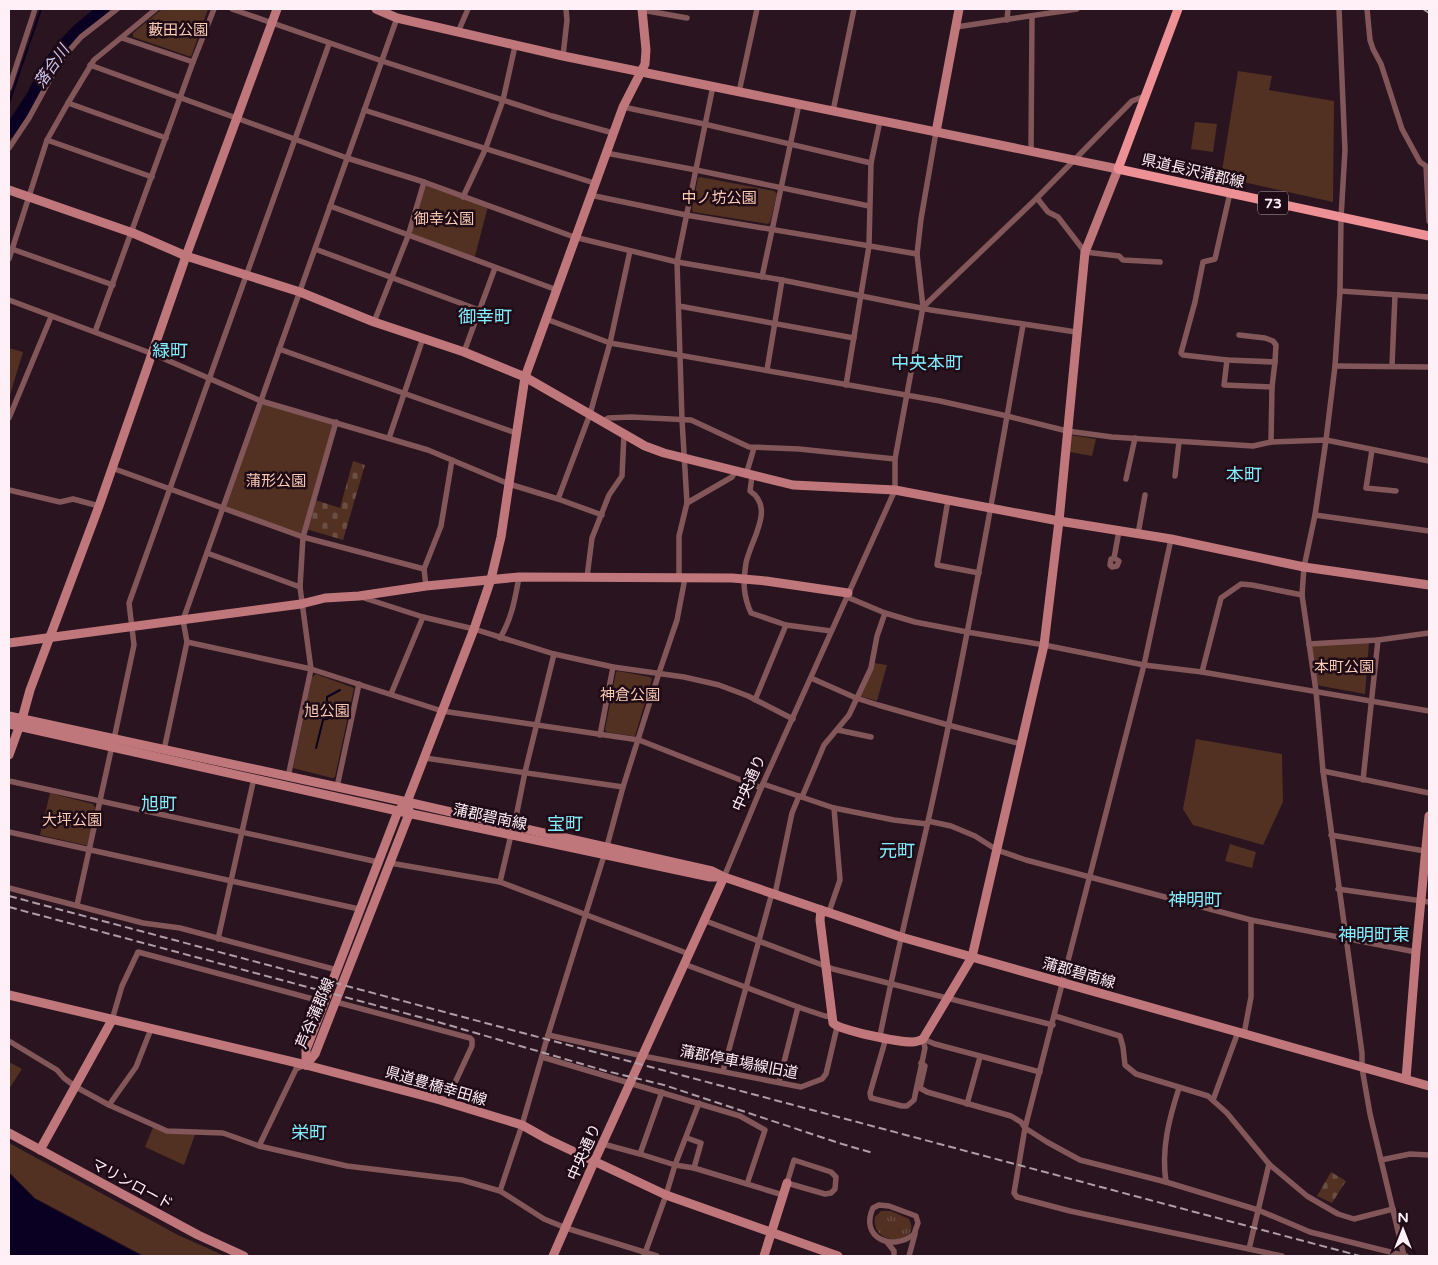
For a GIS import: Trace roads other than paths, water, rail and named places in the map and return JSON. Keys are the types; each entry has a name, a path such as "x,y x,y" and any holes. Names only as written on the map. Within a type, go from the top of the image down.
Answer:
{"main road":[{"name":"県道長沢蒲郡線","path":"1178,9 1118,168 1429,236"}],"street":[{"path":"9,88 35,9"},
{"path":"9,148 29,118 60,61 81,37 117,9"},
{"path":"9,259 47,140 90,65 156,9"},
{"path":"95,332 214,9"},
{"path":"232,9 273,22 329,44 552,116 613,133"},
{"path":"9,755 30,690 99,506 186,256 278,9"},
{"path":"376,9 389,11 396,18 515,46 1031,152 1118,168 1085,252 1059,521 1044,645 972,957 923,1038 918,1042 837,1027 833,1023 820,920 840,880 834,808"},
{"path":"458,32 468,9"},
{"path":"563,56 567,20 566,9"},
{"path":"409,814 407,802 474,629 491,579 501,537 524,377 623,107 645,64 646,50 642,9 687,18"},
{"path":"739,92 756,9"},
{"path":"833,111 854,9"},
{"path":"936,132 959,9"},
{"path":"1006,20 1008,9"},
{"path":"956,27 1076,9"},
{"path":"921,1063 925,1066 920,1088 927,1092 1011,1116 1021,1122 1025,1128 1054,1147 1080,1160 1166,1182 1258,1210 1310,1232 1405,1256 1370,1114 1362,1068 1323,771 1316,691 1302,596 1304,567 1326,440 1340,290 1341,218 1345,150 1339,9"},
{"path":"1367,9 1370,40 1381,64 1402,129 1420,162 1426,166 1429,221"},
{"path":"1031,152 1032,16"},
{"path":"164,750 187,642 184,620 396,18"},
{"path":"122,38 193,62"},
{"path":"77,906 134,645 129,603 329,44"},
{"path":"463,197 485,150 503,100 515,46"},
{"path":"90,65 295,140 424,182 574,237 677,262 782,280 931,310 1076,332"},
{"path":"500,1191 522,1125 623,788 680,609 682,578 679,536 687,503 682,420 680,306 677,262 713,86"},
{"path":"923,307 1037,198 1132,101 1145,96"},
{"path":"68,103 166,138"},
{"path":"762,277 799,104"},
{"path":"623,107 872,163"},
{"path":"364,110 485,150 594,183"},
{"path":"846,385 869,246 872,163 880,121"},
{"name":"中央通り","path":"553,1256 724,877 762,786 895,490 895,459 923,307 917,254 936,132"},
{"path":"47,140 152,177"},
{"path":"606,153 869,206"},
{"path":"374,322 408,236 424,182"},
{"path":"9,190 28,195 133,233 186,256 300,292 374,322 464,352 524,377 645,446 684,459 749,476 808,487 895,490 1059,521 1171,539 1304,567 1429,585"},
{"path":"1230,193 1215,259 1203,262 1195,302 1181,353 1183,355 1227,360 1275,362"},
{"path":"590,195 686,215 917,254"},
{"path":"1037,198 1048,212 1058,217 1085,252 1119,256 1123,260 1160,262"},
{"path":"330,206 557,290"},
{"path":"12,249 113,285"},
{"path":"315,249 479,310"},
{"path":"558,499 590,414 610,343 630,251"},
{"path":"464,352 495,268"},
{"path":"767,370 782,280"},
{"path":"1340,290 1429,297"},
{"path":"1392,366 1396,295"},
{"path":"9,300 153,354 261,401 428,450 509,484 602,515"},
{"path":"680,306 854,338"},
{"path":"9,418 51,317"},
{"path":"546,319 610,343 907,395 1007,416 1068,432 1179,442 1253,446 1271,442 1326,440 1429,461"},
{"path":"923,1038 925,1048 914,1100 902,1106 871,1098 870,1093 883,1037 890,984 928,822 979,573 1023,325"},
{"path":"1239,335 1265,338 1273,341 1276,345 1272,388 1271,442"},
{"path":"389,438 422,338"},
{"path":"279,348 516,433"},
{"path":"1227,360 1224,385 1272,388"},
{"path":"1334,366 1429,367"},
{"path":"602,422 608,418 691,420 754,448 799,448 895,459"},
{"path":"288,777 311,669 301,604 300,587 303,537 336,422"},
{"path":"587,577 592,538 609,495 622,476 624,434"},
{"path":"1126,479 1135,438"},
{"path":"1175,476 1179,442"},
{"path":"754,448 749,476 750,488 761,502 762,511 746,561 744,597 751,613 786,625 831,631"},
{"path":"1372,450 1366,488 1396,491"},
{"path":"426,586 424,569 441,526 452,460"},
{"path":"112,468 303,537 424,569"},
{"path":"687,503 732,477 735,472"},
{"path":"9,490 60,502 73,499 99,506"},
{"path":"1138,534 1145,495"},
{"path":"948,500 937,565 979,573"},
{"path":"1314,515 1429,531"},
{"path":"1114,558 1119,531"},
{"path":"1171,539 1144,665 1064,983 1025,1128 1014,1190 1017,1197 1070,1211 1282,1256"},
{"path":"207,553 300,587"},
{"path":"500,638 512,612 519,577"},
{"path":"9,643 301,604 325,598 359,596 491,579 519,577 744,579 847,595 884,613 915,622 1144,665 1202,672 1429,711"},
{"path":"1202,672 1221,598 1241,584 1302,596"},
{"path":"359,596 423,617 474,629 554,654 614,667 659,673 719,685 793,719"},
{"path":"723,1071 773,894 792,813 824,745 849,715 871,668 877,636 884,613"},
{"path":"391,694 423,617"},
{"path":"755,700 786,625"},
{"path":"1308,644 1378,640 1429,633"},
{"path":"1363,780 1378,640"},
{"path":"187,642 311,669 442,711 639,740 762,786 834,808 894,820 928,822 951,826 975,836 997,850 1026,860 1251,920 1346,940 1416,952"},
{"path":"500,882 554,654"},
{"path":"600,735 614,667"},
{"path":"811,678 856,698 1020,744"},
{"path":"338,787 359,684"},
{"path":"9,716 20,723"},
{"path":"9,724 20,723 113,743 398,811"},
{"path":"838,730 871,737"},
{"path":"113,743 164,750 407,802"},
{"path":"425,758 623,788"},
{"path":"1323,771 1429,793"},
{"path":"218,939 254,778"},
{"path":"9,781 378,862"},
{"name":"芦谷蒲郡線","path":"306,1065 306,1050 359,909 398,811 407,802"},
{"name":"蒲郡碧南線","path":"407,802 512,831"},
{"name":"蒲郡碧南線","path":"398,811 512,831 605,851 710,877 724,877 901,937 1429,1086"},
{"name":"芦谷蒲郡線","path":"306,1065 315,1054 409,814"},
{"path":"1406,1079 1416,952 1425,902 1429,816"},
{"path":"9,832 359,909"},
{"path":"1331,835 1426,851"},
{"path":"390,863 500,882 689,954"},
{"path":"9,888 143,923 180,928 337,970"},
{"path":"1338,889 1425,902"},
{"path":"703,920 826,966 1052,1026"},
{"path":"1213,1100 1241,1033 1251,997 1251,920"},
{"path":"40,1150 112,1020 122,986 138,952 324,1002"},
{"path":"684,964 798,1007 832,1017"},
{"name":"県道豊橋幸田線","path":"9,996 306,1065 446,1102 522,1125 666,1196 838,1256"},
{"path":"336,1002 470,1038 472,1046 446,1102"},
{"path":"779,1082 798,1007"},
{"path":"1055,1016 1120,1036 1125,1065 1136,1074 1208,1096 1227,1113 1269,1164 1307,1196 1338,1214 1354,1219 1393,1209"},
{"name":"蒲郡停車場線旧道","path":"548,1035 642,1056 801,1087 822,1079 826,1074 837,1027"},
{"path":"109,1105 136,1067 151,1029"},
{"path":"923,1038 935,1044 1040,1072"},
{"path":"9,1041 57,1070 64,1078 76,1086 109,1105 167,1131 223,1133 259,1146 347,1166 462,1180 500,1191 544,1219 566,1228 645,1254 657,1256"},
{"path":"542,1057 740,1116 765,1130 747,1184"},
{"path":"967,1104 980,1057"},
{"path":"259,1146 296,1068 306,1065"},
{"path":"1166,1182 1164,1167 1168,1123 1179,1088"},
{"path":"640,1154 662,1092"},
{"path":"645,1254 675,1165 699,1103"},
{"name":"マリンロード","path":"9,1133 198,1235 244,1256"},
{"path":"686,1138 701,1143 694,1168"},
{"path":"603,1144 675,1165 694,1168 783,1195"},
{"path":"1381,1160 1410,1154 1429,1155"},
{"path":"764,1256 770,1233 794,1160 831,1172 836,1177 837,1183 836,1189 831,1193 825,1194 787,1182"},
{"path":"1248,1249 1269,1164"},
{"path":"894,1256 893,1249 887,1242 876,1236 869,1225 872,1210 879,1205 889,1206 916,1216 918,1223 909,1256"},
{"path":"887,1242 896,1243 903,1241 916,1232"}],"waterway":[{"path":"9,103 41,9"},
{"name":"落合川","path":"9,132 58,51 79,29 103,9"},
{"path":"327,701 327,697 340,690"},
{"path":"316,748 323,720"}],"railway":[{"path":"1423,9 1429,13"},
{"path":"9,896 1360,1256"},
{"path":"9,907 438,1022 606,1071 664,1085 873,1153"}],"district":[{"name":"御幸町","path":"485,317"},
{"name":"緑町","path":"170,351"},
{"name":"中央本町","path":"927,363"},
{"name":"本町","path":"1244,475"},
{"name":"旭町","path":"159,804"},
{"name":"宝町","path":"565,824"},
{"name":"元町","path":"897,851"},
{"name":"神明町","path":"1195,900"},
{"name":"神明町東","path":"1374,935"},
{"name":"栄町","path":"309,1133"}],"park label":[{"name":"藪田公園","path":"178,30"},
{"name":"中ノ坊公園","path":"719,198"},
{"name":"御幸公園","path":"444,219"},
{"name":"蒲形公園","path":"276,481"},
{"name":"本町公園","path":"1344,667"},
{"name":"神倉公園","path":"630,695"},
{"name":"旭公園","path":"327,711"},
{"name":"大坪公園","path":"72,820"}]}
